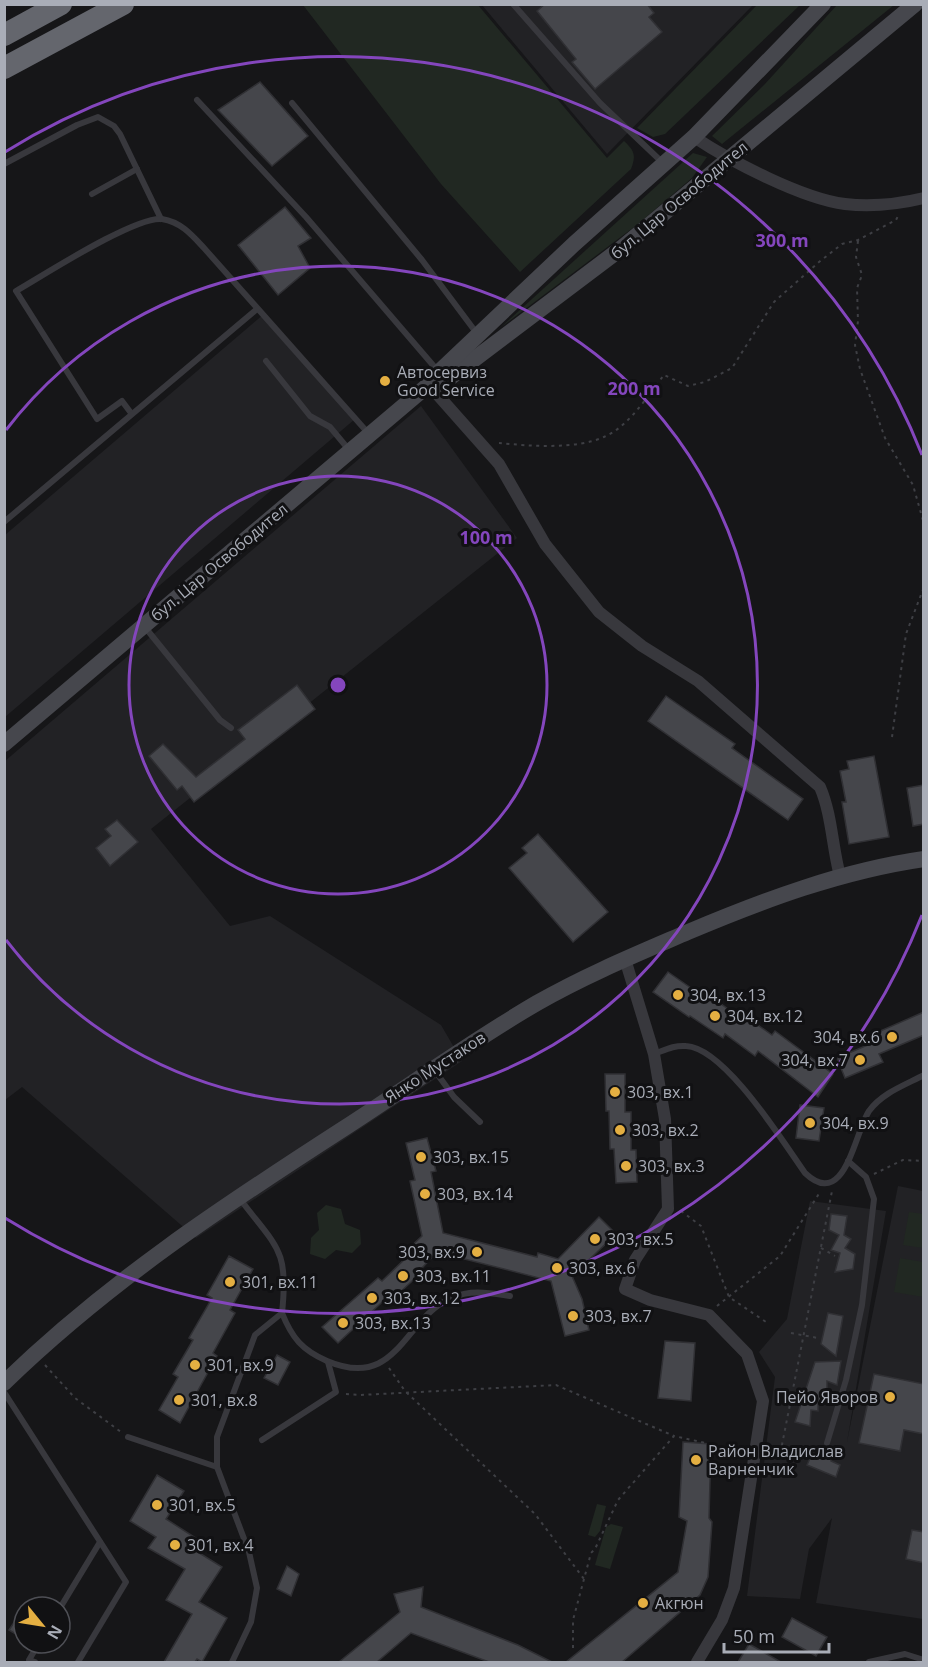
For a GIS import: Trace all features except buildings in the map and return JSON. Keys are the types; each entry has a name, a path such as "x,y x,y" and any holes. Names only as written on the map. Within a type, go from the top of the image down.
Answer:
{"highway":[{"path":"4,35 60,4"},
{"path":"4,68 123,4"},
{"path":"4,26 32,20"},
{"path":"4,80 51,43"}],"main road":[{"name":"бул. Цар Освободител","path":"4,744 434,379 478,335 694,137 822,4"},
{"name":"бул. Цар Освободител","path":"434,379 448,379 623,247 915,4"},
{"name":"Янко Мустаков","path":"4,1383 86,1307 237,1196 432,1068 543,1000 625,958 759,903 840,876 924,859"}],"street":[{"path":"694,137 727,159 810,194 844,204 904,203 924,198"},
{"path":"434,379 499,464 545,544 599,612 642,646 698,681 820,787 829,807 833,850 840,876"},
{"path":"625,958 654,1054 665,1119 668,1209 635,1260 625,1289 650,1300 709,1315 747,1354 764,1401 734,1588 722,1620 697,1662"}],"lane":[{"path":"513,4 593,95 663,164"},
{"path":"197,100 306,217 434,379"},
{"path":"292,103 422,260 478,335"},
{"path":"4,164 77,125 98,117 114,126 120,134 161,219"},
{"path":"92,194 137,169"},
{"path":"131,413 122,401 97,419 16,291 134,225 161,219 187,230 370,435"},
{"path":"4,522 257,309"},
{"path":"266,361 310,416 330,427 350,451"},
{"path":"143,626 220,720 231,728"},
{"path":"654,1054 673,1046 687,1046 724,1068 743,1087 806,1173 813,1180 825,1185 834,1182 848,1161 870,1110 891,1091 924,1076"},
{"path":"432,1068 454,1097 480,1122"},
{"path":"826,1443 846,1380 862,1305 874,1199 866,1177 848,1161"},
{"path":"237,1196 281,1252 285,1264 282,1313 297,1343 328,1362 360,1368 384,1361 402,1347 428,1315 450,1298 476,1292 510,1296"},
{"path":"232,1662 251,1622 257,1588 249,1552 217,1467 217,1437 249,1348 262,1327 282,1313"},
{"path":"262,1440 336,1392 328,1362"},
{"path":"4,1392 126,1582 78,1662"},
{"path":"128,1437 217,1467"},
{"path":"68,1595 100,1542"},
{"path":"869,1662 905,1654 924,1659"}],"path":[{"path":"498,443 532,446 582,442 606,436 632,415 664,375 688,386 705,382 732,368 774,302 842,244 858,240 896,220 904,203"},
{"path":"858,240 856,257 862,275 857,288 858,321 855,345 885,438 913,485 924,524"},
{"path":"892,737 906,634 924,587"},
{"path":"866,1177 903,1160 924,1161"},
{"path":"336,1392 360,1395 405,1391 556,1386 674,1436 778,1458 834,1182"},
{"path":"709,1315 780,1256 825,1185"},
{"path":"668,1209 682,1211 701,1226 729,1297 769,1324"},
{"path":"821,1248 835,1256"},
{"path":"791,1333 818,1338"},
{"path":"35,1354 75,1398 128,1437"},
{"path":"384,1361 405,1391 535,1514 584,1580"},
{"path":"573,1648 573,1620 591,1553 595,1550 618,1500 674,1436"}],"shaded area":[{"path":"303,5 478,5 607,158 624,141 628,145 634,154 631,169 520,272 441,184"},
{"path":"482,5 753,5 607,154"},
{"path":"757,5 800,5 665,134 653,137 637,128"},
{"path":"837,5 894,5 722,144 712,136 764,85"},
{"path":"693,153 707,157 692,178 638,224 500,328"},
{"path":"265,313 355,419 5,717 5,535"},
{"path":"421,406 517,538 151,829 230,926 270,916 441,1025 462,1061 196,1238 22,1087 5,1100 5,761"},
{"path":"898,1186 923,1191 923,1619 816,1603 832,1518 809,1549 800,1599 747,1596 775,1377 759,1352 787,1319 810,1201 886,1211 847,1442"},
{"path":"326,1205 341,1209 345,1224 360,1230 361,1244 352,1253 336,1250 325,1259 310,1254 311,1238 319,1230 317,1213"},
{"path":"909,1212 923,1214 923,1248 903,1245"},
{"path":"900,1258 923,1262 923,1297 894,1292"},
{"path":"597,1504 606,1506 600,1531 595,1537 588,1535"},
{"path":"611,1524 623,1527 610,1569 595,1565 606,1527"}],"place":[{"name":"Автосервиз Good Service","path":"385,381"},
{"name":"304, вх.13","path":"678,995"},
{"name":"304, вх.12","path":"715,1016"},
{"name":"304, вх.6","path":"892,1037"},
{"name":"304, вх.7","path":"860,1060"},
{"name":"303, вх.1","path":"615,1092"},
{"name":"304, вх.9","path":"810,1123"},
{"name":"303, вх.2","path":"620,1130"},
{"name":"303, вх.15","path":"421,1157"},
{"name":"303, вх.3","path":"626,1166"},
{"name":"303, вх.14","path":"425,1194"},
{"name":"303, вх.5","path":"595,1239"},
{"name":"303, вх.9","path":"477,1252"},
{"name":"303, вх.6","path":"557,1268"},
{"name":"303, вх.11","path":"403,1276"},
{"name":"301, вх.11","path":"230,1282"},
{"name":"303, вх.12","path":"372,1298"},
{"name":"303, вх.7","path":"573,1316"},
{"name":"303, вх.13","path":"343,1323"},
{"name":"301, вх.9","path":"195,1365"},
{"name":"Пейо Яворов","path":"890,1397"},
{"name":"301, вх.8","path":"179,1400"},
{"name":"Район Владислав Варненчик","path":"696,1460"},
{"name":"301, вх.5","path":"157,1505"},
{"name":"301, вх.4","path":"175,1545"},
{"name":"Акгюн","path":"643,1603"}]}
